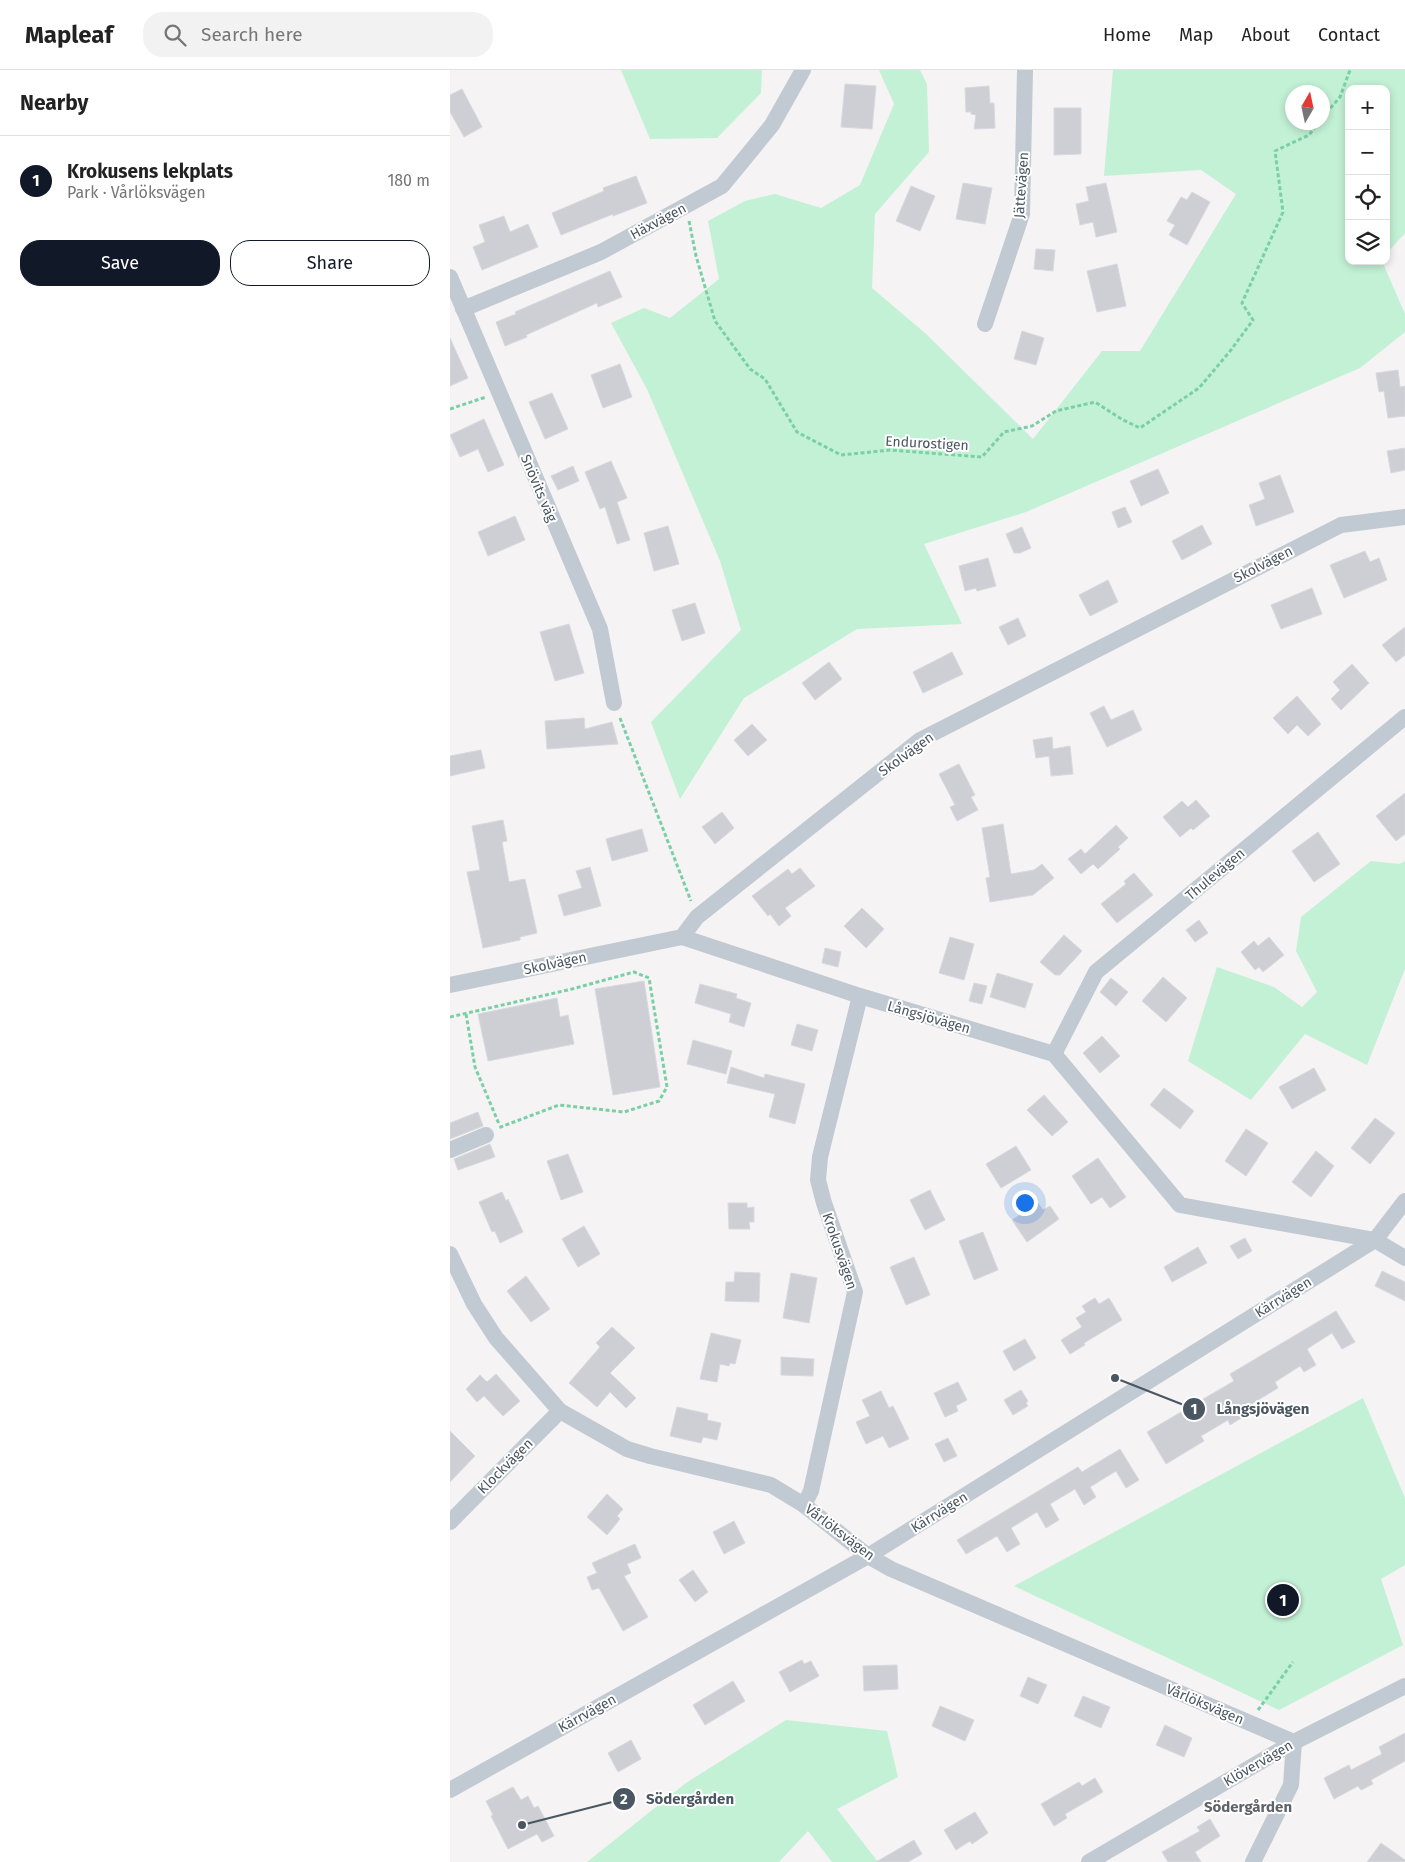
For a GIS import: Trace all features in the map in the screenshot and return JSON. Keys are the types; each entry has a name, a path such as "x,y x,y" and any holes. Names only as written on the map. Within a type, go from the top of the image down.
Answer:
{"street":[{"name":"Häxvägen","path":"463,309 601,252 722,186 772,125 803,70"},
{"name":"Jättevägen","path":"985,324 1022,214 1025,70"},
{"name":"Snövits väg","path":"450,277 600,629 614,703"},
{"name":"Skolvägen","path":"450,985 682,936 697,917 920,740 1341,525 1405,517"},
{"name":"Thulevägen","path":"1054,1054 1096,972 1405,718"},
{"name":"Långsjövägen","path":"682,936 860,996 1054,1054"},
{"name":"Krokusvägen","path":"804,1505 811,1490 856,1292 824,1203 818,1180 820,1157 860,996"},
{"path":"1054,1054 1180,1205 1375,1240 1405,1258"},
{"path":"450,1150 486,1135"},
{"name":"Kärrvägen","path":"450,1790 868,1556 1375,1240 1405,1201"},
{"name":"Vårlöksvägen","path":"450,1254 474,1304 496,1338 560,1411 628,1448 650,1456 772,1485 804,1505 868,1556 891,1570 1294,1742"},
{"name":"Klockvägen","path":"450,1522 560,1411"},
{"name":"Klövervägen","path":"1089,1862 1294,1742 1405,1686"},
{"path":"1253,1862 1291,1785 1294,1742"}],"path":[{"path":"1330,109 1340,97 1350,70"},
{"name":"Endurostigen","path":"686,206 696,256 715,321 750,369 765,379 797,432 841,455 891,450 982,457 1004,432 1032,426 1056,411 1095,402 1122,420 1140,428 1199,388 1253,320 1242,303 1283,212 1275,151 1309,135 1313,130"},
{"path":"450,409 498,393"},
{"path":"614,703 697,917"},
{"path":"450,1017 572,989 634,972 649,978 666,1087 659,1101 624,1112 559,1105 500,1127 486,1135"},
{"path":"466,1014 475,1067 500,1127"},
{"path":"1249,1722 1293,1662"}],"green space":[{"path":"621,70 762,70 761,93 717,138 650,139"},
{"path":"879,70 920,70 927,84 929,152 875,214 872,288 925,333 1033,439 1102,351 1140,351 1236,194 1201,170 1104,176 1113,70 1405,70 1405,233 1390,250 1390,85 1345,85 1345,265 1384,265 1405,314 1405,332 1360,368 1026,512 924,544 962,624 857,629 744,698 680,799 651,722 741,630 720,561 647,389 611,323 644,308 670,318 719,279 708,221 745,201 775,194 821,208 860,185 894,104"},
{"path":"1371,861 1399,864 1405,861 1405,969 1367,1065 1305,1034 1251,1100 1188,1061 1217,967 1274,987 1302,1007 1317,992 1296,951 1301,917"},
{"path":"1363,1398 1405,1498 1405,1565 1381,1579 1403,1645 1279,1710 1014,1586"},
{"path":"786,1720 887,1731 898,1777 837,1809 878,1862 832,1862 808,1831 779,1862 587,1862 686,1783"}],"building":[{"path":"845,84 876,86 872,129 841,127"},
{"path":"989,86 990,103 994,103 995,128 974,129 976,115 966,112 965,88"},
{"path":"462,89 482,127 464,137 450,112 450,95"},
{"path":"1054,108 1081,108 1081,154 1054,155"},
{"path":"636,176 647,203 613,216 613,214 561,235 552,213 604,191 603,188"},
{"path":"963,183 992,188 985,224 956,219"},
{"path":"1106,183 1117,232 1096,237 1093,222 1080,225 1076,204 1089,201 1086,187"},
{"path":"911,186 935,196 920,231 896,221"},
{"path":"1192,192 1210,202 1187,245 1169,235 1175,225 1167,221 1181,197 1187,200"},
{"path":"504,216 510,232 528,224 538,247 482,270 473,247 485,242 479,225"},
{"path":"1036,249 1055,250 1053,271 1034,269"},
{"path":"1117,264 1126,306 1097,312 1087,271"},
{"path":"610,271 622,297 598,307 597,303 505,346 496,322"},
{"path":"1022,331 1044,338 1036,365 1014,359"},
{"path":"450,338 468,378 450,386"},
{"path":"620,364 632,397 603,408 591,375"},
{"path":"1398,370 1400,387 1405,386 1405,416 1388,418 1384,391 1379,392 1376,373"},
{"path":"552,393 568,429 545,439 529,402"},
{"path":"484,419 504,465 488,472 478,449 460,457 450,435"},
{"path":"1405,448 1405,470 1391,473 1387,451"},
{"path":"611,461 627,498 617,502 630,540 617,544 605,507 600,509 585,472"},
{"path":"573,466 579,481 558,490 551,476"},
{"path":"1158,469 1169,493 1141,506 1130,481"},
{"path":"1280,475 1294,512 1256,526 1249,505 1265,499 1259,483"},
{"path":"1125,507 1132,522 1118,528 1112,512"},
{"path":"515,516 525,540 488,556 478,532"},
{"path":"1202,525 1212,544 1182,560 1172,541"},
{"path":"668,526 679,564 654,571 644,533"},
{"path":"1022,527 1031,548 1020,553 1014,553 1006,534"},
{"path":"1365,551 1370,562 1379,558 1387,580 1344,598 1330,565"},
{"path":"988,558 996,586 977,591 976,588 965,591 959,566"},
{"path":"1108,580 1118,602 1090,616 1079,595"},
{"path":"1312,588 1322,614 1281,629 1271,605"},
{"path":"695,603 705,633 682,641 672,610"},
{"path":"1018,618 1026,636 1008,645 999,627"},
{"path":"569,624 584,673 555,681 540,632"},
{"path":"1405,627 1405,655 1396,662 1382,645"},
{"path":"952,652 963,674 923,693 913,672"},
{"path":"829,662 842,679 815,700 802,683"},
{"path":"1352,664 1369,683 1341,710 1331,699 1340,690 1333,682"},
{"path":"1297,696 1321,724 1308,736 1297,725 1288,734 1273,718"},
{"path":"1104,706 1111,720 1133,710 1142,730 1107,747 1090,713"},
{"path":"584,718 585,729 612,722 618,744 547,749 545,721"},
{"path":"752,724 767,740 748,756 734,740"},
{"path":"1052,737 1053,749 1070,746 1073,774 1051,776 1049,756 1036,758 1033,740"},
{"path":"481,750 485,768 450,776 450,756"},
{"path":"959,764 975,795 971,797 978,810 957,821 950,807 955,805 939,774"},
{"path":"1405,793 1405,834 1396,841 1376,816"},
{"path":"1196,800 1210,816 1193,830 1191,828 1180,837 1163,817 1182,801 1188,807"},
{"path":"722,812 734,828 715,844 702,827"},
{"path":"503,820 507,841 502,842 509,882 525,879 537,933 520,937 520,940 483,948 467,872 480,870 472,826"},
{"path":"1003,824 1011,874 1034,870 1042,864 1054,878 1033,895 990,902 986,878 990,877 982,828"},
{"path":"1116,825 1128,838 1118,847 1120,849 1098,869 1093,864 1081,874 1068,859 1081,849 1085,854"},
{"path":"642,829 648,851 612,861 606,839"},
{"path":"1318,832 1340,864 1314,882 1292,851"},
{"path":"590,867 601,906 564,916 558,895 582,888 576,871"},
{"path":"800,868 815,886 785,908 791,916 779,926 752,896 788,869 792,874"},
{"path":"1134,873 1153,895 1117,923 1101,904 1126,884 1124,881"},
{"path":"862,908 884,929 866,948 844,926"},
{"path":"1199,920 1208,933 1195,942 1186,930"},
{"path":"1064,935 1082,951 1060,975 1055,975 1040,962"},
{"path":"950,937 974,944 964,980 939,973"},
{"path":"1269,937 1284,955 1263,972 1259,967 1255,970 1241,952 1254,941 1258,946"},
{"path":"825,948 841,952 838,967 822,963"},
{"path":"997,973 1033,984 1025,1008 990,997"},
{"path":"1163,977 1187,998 1166,1022 1142,1001"},
{"path":"1111,978 1128,992 1116,1006 1100,992"},
{"path":"644,981 660,1087 613,1095 595,989"},
{"path":"974,983 987,986 982,1004 969,1001"},
{"path":"700,984 737,994 736,998 751,1003 744,1027 729,1022 731,1014 695,1003"},
{"path":"557,998 560,1017 568,1015 574,1044 488,1061 478,1014"},
{"path":"797,1024 818,1030 812,1051 791,1045"},
{"path":"1102,1036 1120,1056 1100,1073 1083,1053"},
{"path":"693,1040 732,1051 726,1074 687,1064"},
{"path":"731,1067 764,1078 765,1074 805,1084 795,1124 769,1117 775,1094 727,1083"},
{"path":"1314,1068 1326,1090 1292,1109 1279,1087"},
{"path":"1164,1088 1194,1111 1180,1129 1150,1105"},
{"path":"1044,1095 1068,1122 1052,1136 1027,1110"},
{"path":"478,1112 483,1126 450,1139 450,1123"},
{"path":"1375,1118 1395,1133 1370,1164 1351,1148"},
{"path":"1246,1129 1268,1143 1246,1176 1225,1161"},
{"path":"490,1144 495,1157 458,1170 454,1159"},
{"path":"1016,1146 1031,1170 1001,1188 986,1164"},
{"path":"1316,1151 1334,1166 1311,1197 1292,1182"},
{"path":"568,1154 583,1192 561,1200 547,1161"},
{"path":"1098,1158 1126,1197 1110,1208 1102,1197 1091,1204 1072,1176"},
{"path":"930,1190 945,1220 925,1230 910,1200"},
{"path":"502,1192 506,1201 508,1199 523,1232 500,1243 495,1231 492,1232 479,1202"},
{"path":"728,1203 747,1203 747,1208 754,1207 754,1222 749,1222 750,1229 729,1229"},
{"path":"1038,1203 1043,1210 1050,1206 1059,1219 1027,1242 1012,1220"},
{"path":"584,1226 600,1254 578,1267 562,1239"},
{"path":"983,1232 998,1270 974,1280 959,1241"},
{"path":"1245,1238 1252,1251 1238,1259 1230,1246"},
{"path":"1198,1247 1207,1263 1172,1282 1164,1267"},
{"path":"914,1257 930,1295 906,1305 890,1267"},
{"path":"1382,1271 1405,1282 1405,1301 1375,1286"},
{"path":"735,1272 760,1273 759,1302 725,1301 726,1282 734,1282"},
{"path":"791,1273 817,1278 809,1323 783,1318"},
{"path":"526,1276 550,1309 531,1322 507,1291"},
{"path":"1095,1298 1099,1304 1109,1298 1122,1320 1084,1343 1085,1345 1070,1354 1061,1340 1082,1327 1076,1318 1086,1312 1082,1306"},
{"path":"1336,1311 1355,1342 1342,1349 1332,1333 1307,1349 1316,1365 1304,1372 1300,1366 1275,1382 1278,1388 1240,1411 1243,1417 1230,1425 1228,1420 1201,1436 1204,1441 1166,1464 1147,1432 1234,1381 1230,1374"},
{"path":"612,1327 635,1348 610,1373 636,1398 626,1408 610,1392 597,1407 569,1383 600,1347 596,1343"},
{"path":"711,1333 741,1340 735,1364 730,1363 729,1366 720,1364 717,1382 700,1379"},
{"path":"1025,1339 1036,1358 1014,1371 1003,1351"},
{"path":"781,1357 814,1359 813,1376 781,1375"},
{"path":"496,1374 520,1401 503,1416 484,1396 477,1402 466,1389 480,1375 487,1382"},
{"path":"958,1382 967,1400 956,1406 958,1411 945,1417 934,1393"},
{"path":"1021,1390 1028,1401 1026,1403 1028,1406 1013,1415 1004,1400"},
{"path":"881,1391 889,1408 893,1406 909,1439 889,1448 883,1436 866,1444 856,1422 870,1416 862,1400"},
{"path":"677,1407 708,1414 707,1420 721,1423 717,1440 703,1437 701,1443 670,1436"},
{"path":"450,1431 475,1456 450,1482"},
{"path":"948,1438 957,1456 944,1462 935,1444"},
{"path":"1120,1449 1139,1480 1126,1488 1116,1471 1090,1487 1096,1497 1084,1505 1075,1489 1050,1504 1059,1520 1046,1528 1037,1512 1011,1528 1020,1544 1007,1552 997,1536 966,1554 957,1540 1078,1467 1082,1472"},
{"path":"607,1494 623,1509 617,1516 620,1519 607,1535 587,1517"},
{"path":"734,1521 745,1543 724,1554 713,1532"},
{"path":"635,1544 641,1558 627,1564 631,1573 624,1576 648,1617 623,1631 599,1588 592,1590 587,1577 597,1573 592,1563"},
{"path":"693,1570 708,1592 695,1602 679,1580"},
{"path":"802,1660 804,1664 811,1661 819,1676 790,1692 779,1672"},
{"path":"897,1665 898,1689 864,1691 863,1666"},
{"path":"1028,1677 1047,1685 1038,1704 1020,1696"},
{"path":"733,1681 745,1701 705,1725 693,1705"},
{"path":"1083,1696 1110,1707 1101,1728 1074,1716"},
{"path":"940,1706 974,1720 965,1741 932,1726"},
{"path":"1165,1725 1192,1738 1184,1757 1156,1745"},
{"path":"1405,1733 1405,1761 1371,1780 1373,1784 1361,1790 1358,1786 1334,1799 1324,1778 1349,1765 1351,1770 1382,1754 1379,1747"},
{"path":"631,1740 641,1759 618,1772 608,1753"},
{"path":"1095,1778 1103,1792 1065,1814 1067,1818 1054,1826 1041,1804 1079,1782 1082,1786"},
{"path":"513,1787 521,1800 528,1796 534,1808 538,1806 554,1836 542,1842 537,1834 508,1849 491,1816 493,1815 486,1801"},
{"path":"975,1812 988,1833 972,1844 970,1841 956,1850 944,1830"},
{"path":"1210,1819 1220,1836 1195,1852 1201,1862 1168,1862 1162,1852 1200,1831 1197,1827"},
{"path":"914,1840 922,1854 908,1862 876,1862"},
{"path":"1381,1843 1405,1860 1405,1862 1367,1862"}],"place":[{"name":"Långsjövägen","path":"1115,1378"},
{"name":"Krokusens lekplats","path":"1283,1600"},
{"name":"Södergården","path":"522,1825"}],"district":[{"name":"Södergården","path":"1248,1807"}]}
